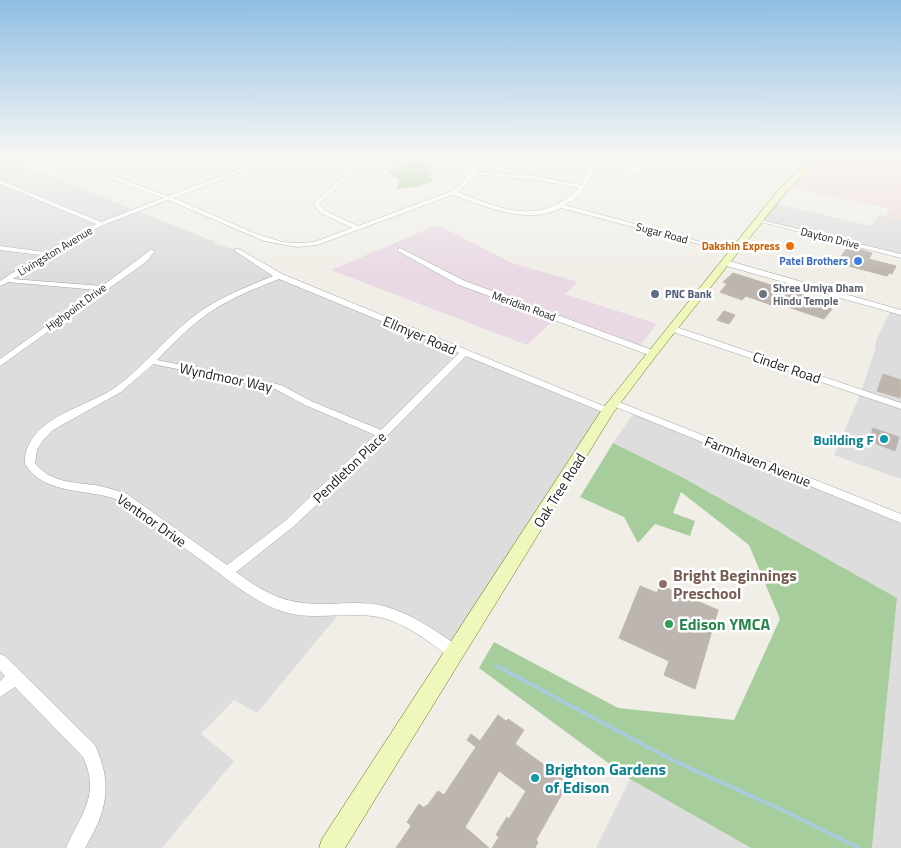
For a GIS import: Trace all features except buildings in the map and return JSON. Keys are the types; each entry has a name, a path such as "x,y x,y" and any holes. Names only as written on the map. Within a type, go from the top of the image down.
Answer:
{"main road":[{"name":"Oak Tree Road","path":"331,848 611,407 779,196"}],"street":[{"path":"33,196 101,224"},
{"path":"162,196 209,214 250,234 290,246 315,244 443,196"},
{"name":"Livingston Avenue","path":"3,282 101,224 175,196"},
{"path":"324,196 316,204 323,212 357,228"},
{"path":"464,196 522,214 542,214 561,206 573,196"},
{"name":"Sugar Road","path":"561,206 901,313"},
{"name":"Dayton Drive","path":"759,220 901,256"},
{"path":"0,248 48,254"},
{"name":"Ellmyer Road","path":"237,250 279,276 464,353 611,407"},
{"name":"Meridian Road","path":"400,250 462,283 652,353"},
{"name":"Highpoint Drive","path":"0,363 143,260 152,251"},
{"name":"Ventnor Drive","path":"279,276 204,312 117,391 65,417 45,431 32,448 30,464 39,476 50,482 101,489 118,495 267,599 285,606 316,610 374,610 394,616 419,628 456,653"},
{"path":"3,282 73,284 102,288"},
{"name":"Cinder Road","path":"673,328 901,406"},
{"name":"Pendleton Place","path":"226,572 289,524 464,353"},
{"name":"Wyndmoor Way","path":"150,361 278,387 308,403 382,434"},
{"name":"Farmhaven Avenue","path":"611,407 901,519"},
{"path":"0,661 89,751 95,762 99,776 94,810 75,848"},
{"path":"0,690 16,677"}],"shaded area":[{"path":"0,196 99,196 215,242 214,244 237,250 267,270 608,411 456,653 394,616 343,609 257,713 234,700 201,734 234,761 162,848 0,848"},
{"path":"827,196 901,196 901,220 885,217 890,209"},
{"path":"773,203 871,226 879,215 901,220 901,256 759,220"},
{"path":"437,225 512,263 578,282 565,294 657,324 638,348 556,318 527,345 331,270"},
{"path":"891,310 901,313 901,479 834,455 861,392 875,350 876,341"},
{"path":"635,411 901,515 901,848 872,848 897,598 680,476 613,443"},
{"path":"630,779 751,848 596,848"}],"green space":[{"path":"613,443 680,476 897,598 872,848 751,848 630,779 479,668 494,642 618,708 734,720 780,619 749,545 681,492 673,513 695,521 690,536 655,524 638,543 624,517 580,497"}],"waterway":[{"path":"497,666 672,760 780,809 859,848"}],"place":[{"name":"Dakshin Express","path":"790,246"},
{"name":"Patel Brothers","path":"858,261"},
{"name":"PNC Bank","path":"655,294"},
{"name":"Shree Umiya Dham Hindu Temple","path":"763,294"},
{"name":"Building F","path":"884,439"},
{"name":"Bright Beginnings Preschool","path":"663,584"},
{"name":"Edison YMCA","path":"669,624"},
{"name":"Brighton Gardens of Edison","path":"535,778"}]}
